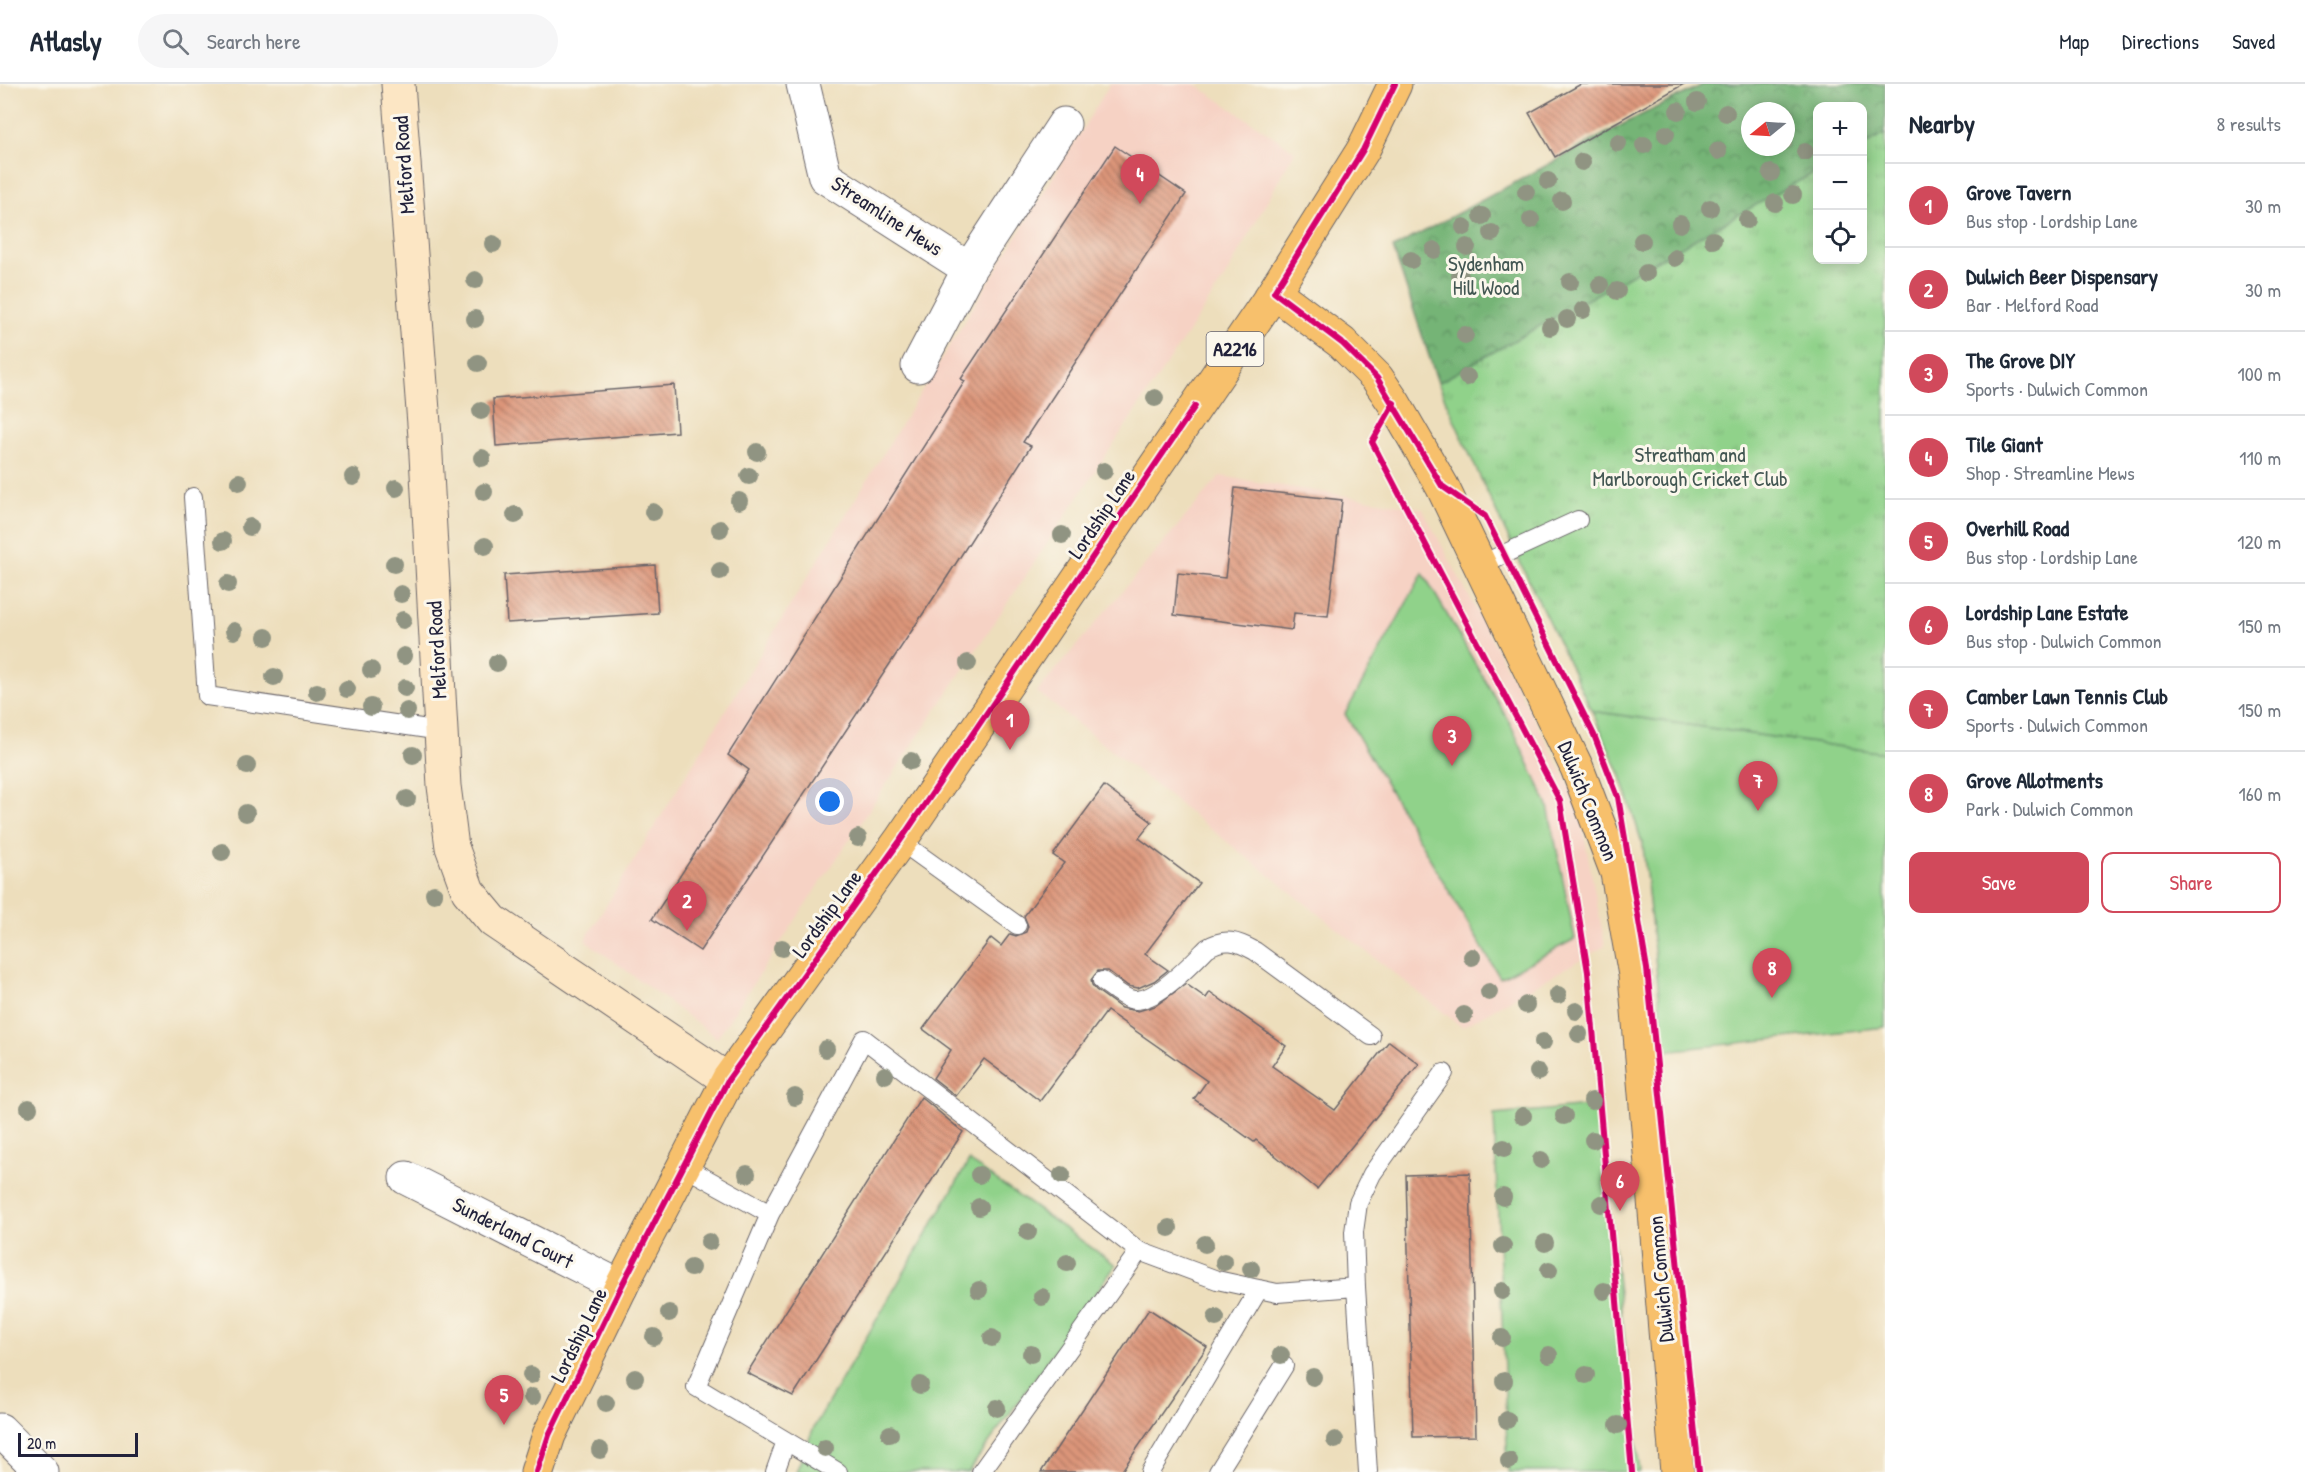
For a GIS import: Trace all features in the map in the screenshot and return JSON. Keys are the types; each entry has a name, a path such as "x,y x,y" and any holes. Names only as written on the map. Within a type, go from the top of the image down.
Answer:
{"main road":[{"name":"Lordship Lane","path":"537,1472 549,1435 621,1287 729,1080 900,841 1274,292 1357,160 1395,84"},
{"name":"Dulwich Common","path":"1274,292 1342,344 1377,378 1442,486 1577,768 1617,873 1635,975 1677,1472"}],"street":[{"name":"Melford Road","path":"398,84 425,436 444,786 452,847 468,891 493,921 729,1080"},
{"name":"Streamline Mews","path":"803,84 825,177 969,269"},
{"path":"918,366 969,269 1064,124"},
{"name":"Sunderland Court","path":"406,1178 621,1287"},
{"path":"0,1430 42,1472"}],"lane":[{"path":"193,497 207,696 441,731"},
{"path":"1480,565 1578,520"},
{"path":"900,841 1017,925"},
{"path":"1102,981 1131,1000 1143,999 1160,991 1207,948 1228,940 1255,951 1371,1036"},
{"path":"838,1472 696,1387 770,1214 864,1039 1139,1251 1217,1280 1277,1293 1356,1287"},
{"path":"1368,1472 1356,1287 1354,1232 1358,1203 1372,1174 1444,1073"},
{"path":"683,1166 770,1214"},
{"path":"981,1472 1139,1251"},
{"path":"1150,1472 1259,1289"},
{"path":"1218,1472 1284,1366"},
{"path":"774,1472 786,1441"}],"shaded area":[{"path":"1110,84 1195,84 1295,151 1225,277 717,1038 585,940"},
{"path":"1220,476 1422,508 1578,802 1605,946 1462,1027 1037,692"}],"green space":[{"name":"Sydenham Hill Wood","path":"1704,84 1885,84 1885,134 1867,144 1867,102 1813,102 1813,173 1438,383 1393,248 1629,121"},
{"name":"Streatham and Marlborough Cricket Club","path":"1885,134 1885,753 1592,711 1494,507 1438,383 1813,173 1813,264 1867,264 1867,144"},
{"path":"1423,573 1511,725 1548,806 1575,939 1500,978 1345,714"},
{"path":"1592,711 1885,753 1885,1027 1665,1051 1643,846 1621,776"},
{"path":"1597,1105 1640,1472 1508,1472 1494,1115"},
{"path":"969,1161 1116,1265 968,1472 796,1472 814,1427"}],"building":[{"path":"1581,84 1684,84 1555,157 1529,113"},
{"path":"1115,146 1186,194 1023,442 1031,446 944,582 700,951 652,919 749,770 728,755 965,381 961,379"},
{"path":"674,385 677,432 496,446 493,399"},
{"path":"1235,488 1342,500 1328,616 1294,613 1292,630 1174,615 1178,573 1225,578"},
{"path":"655,565 658,613 507,623 504,575"},
{"path":"1104,786 1152,822 1139,838 1199,883 1145,954 1168,970 1154,981 1138,988 1128,986 1108,971 1098,971 1091,980 1096,990 1121,1008 1138,1011 1155,1006 1186,984 1206,998 1210,992 1286,1046 1272,1066 1335,1110 1389,1041 1419,1064 1317,1189 1256,1140 1254,1142 1194,1099 1207,1081 1107,1011 1040,1101 984,1059 956,1096 933,1078 951,1050 923,1029 991,938 1001,946 1010,934 1016,936 1026,932 1028,926 1024,916 1064,863 1053,855"},
{"path":"921,1097 963,1132 793,1396 747,1373"},
{"path":"1470,1173 1476,1436 1413,1437 1406,1175"},
{"path":"1149,1309 1207,1347 1121,1472 1041,1472"}],"cycle path":[{"path":"1395,84 1363,150 1274,292 1342,343 1377,378 1442,486 1485,516 1594,735 1618,797 1647,969 1699,1472"},
{"path":"1394,403 1372,442 1560,801 1588,972 1632,1472"},
{"path":"537,1472 549,1435 621,1287 728,1080 900,841 1195,406"}],"place":[{"name":"Tile Giant","path":"1140,204"},
{"name":"Grove Tavern","path":"1010,750"},
{"name":"The Grove DIY","path":"1452,766"},
{"name":"Camber Lawn Tennis Club","path":"1758,811"},
{"name":"Dulwich Beer Dispensary","path":"687,931"},
{"name":"Grove Allotments","path":"1772,998"},
{"name":"Lordship Lane Estate","path":"1620,1211"},
{"name":"Overhill Road","path":"504,1425"}]}
